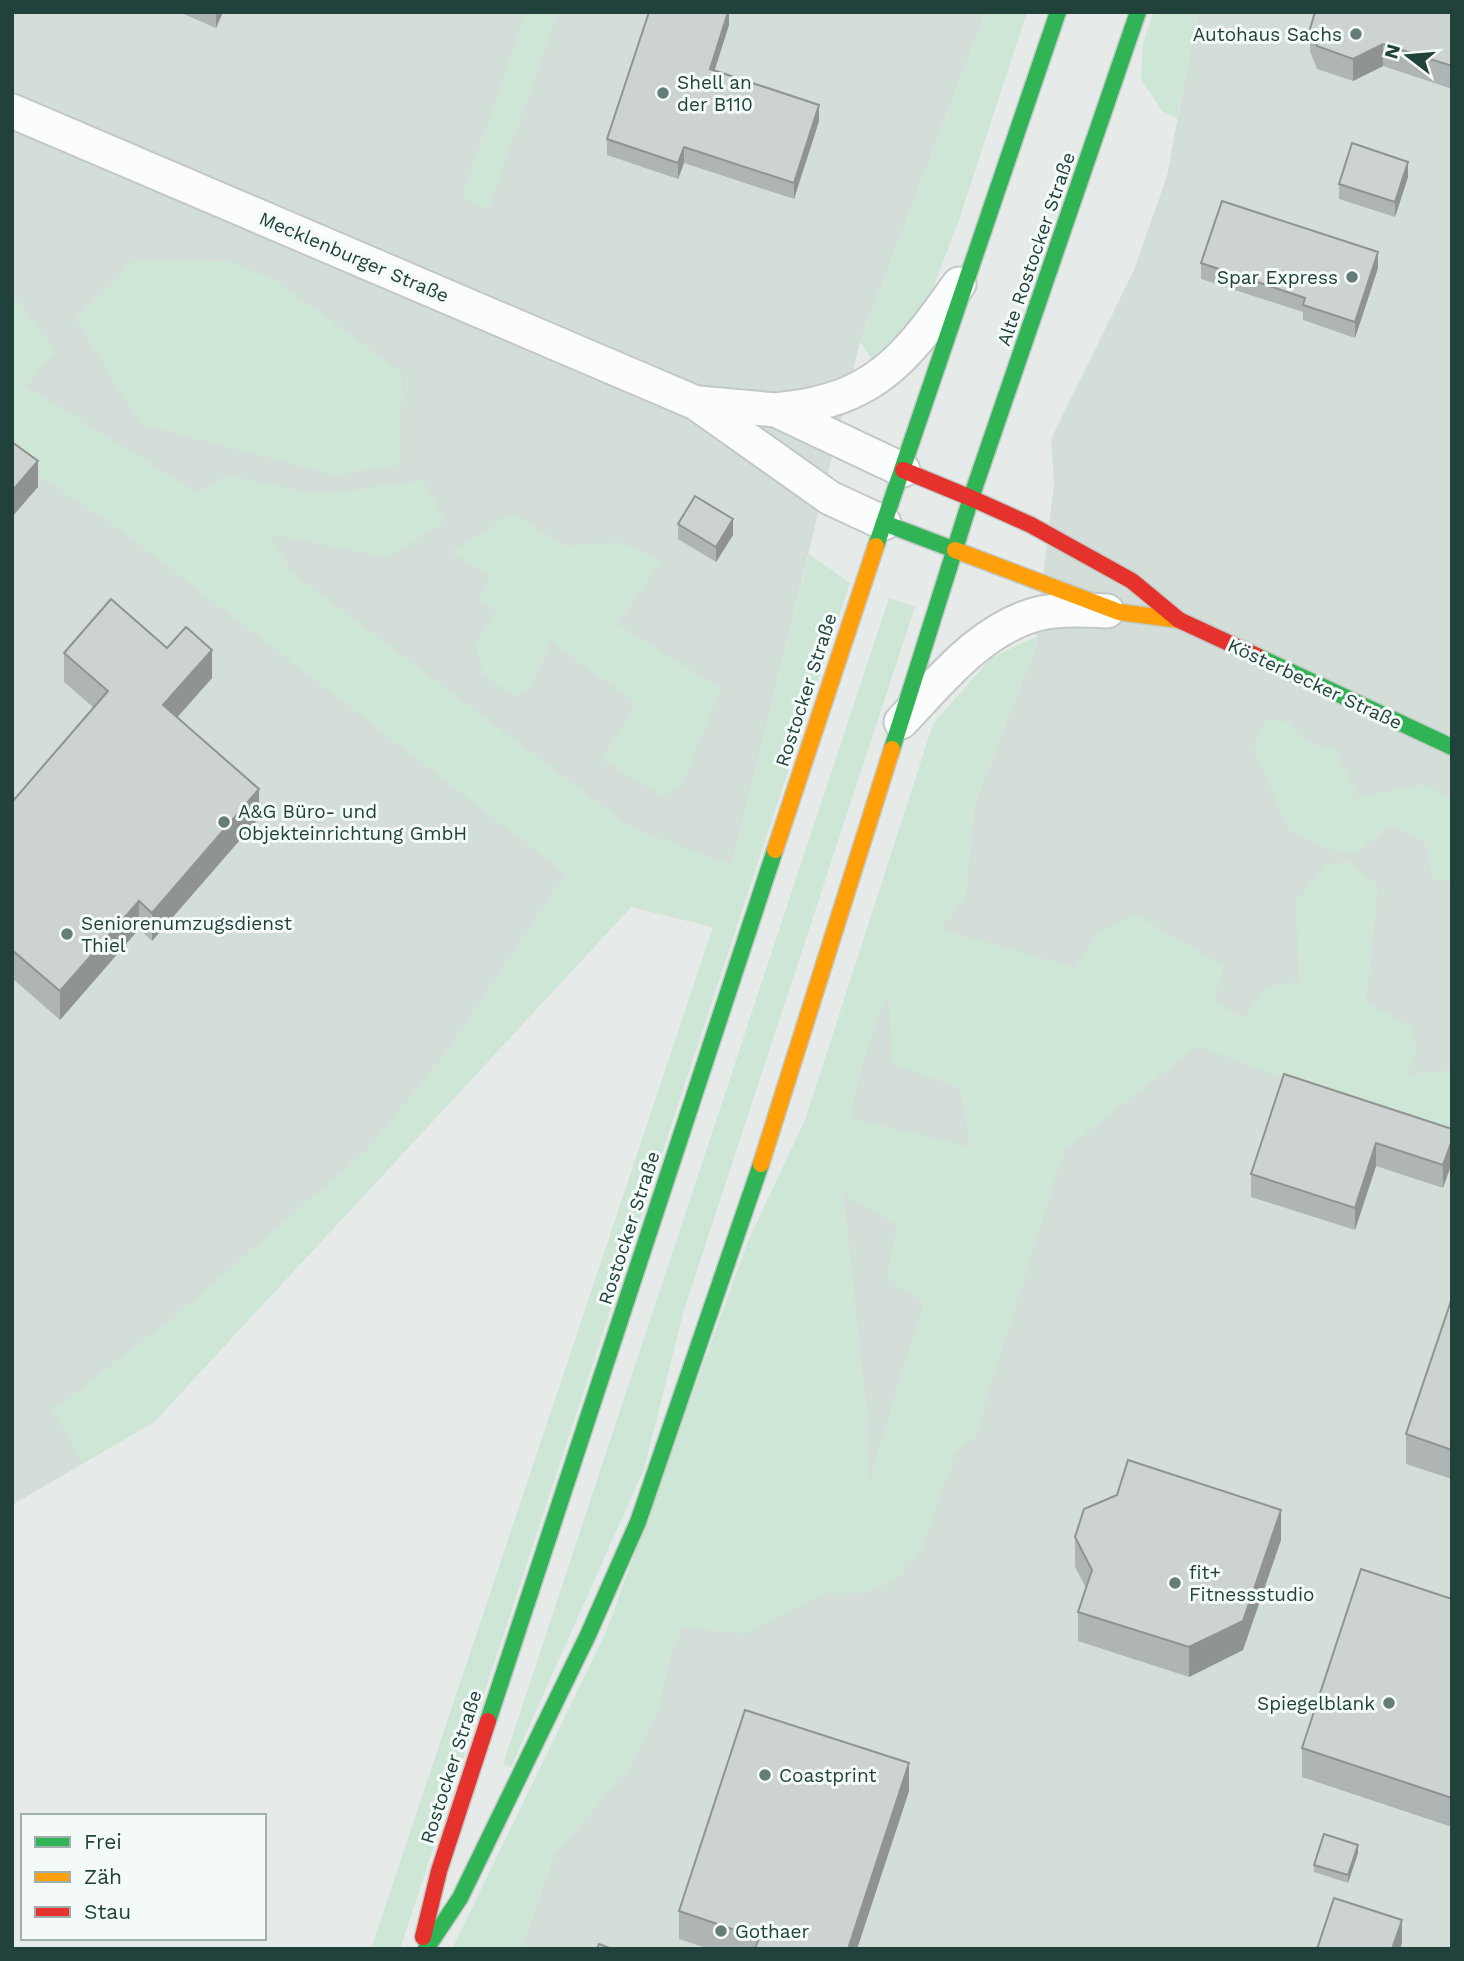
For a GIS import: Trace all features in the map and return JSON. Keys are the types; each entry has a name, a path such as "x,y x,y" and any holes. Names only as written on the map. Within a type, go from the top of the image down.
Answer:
{"main road":[{"path":"426,1949 460,1898 588,1635 638,1522 749,1202 971,498 903,470 1058,12"},
{"name":"Alte Rostocker Straße","path":"971,498 1138,12"},
{"name":"Rostocker Straße","path":"419,1949 439,1871 903,470"},
{"name":"Kösterbecker Straße","path":"971,498 1031,525 1132,581 1179,620 1452,747"},
{"path":"884,523 955,550"},
{"name":"Kösterbecker Straße","path":"955,550 1119,612 1179,620"}],"street":[{"name":"Mecklenburger Straße","path":"12,111 695,402 830,498 884,523"},
{"path":"776,410 819,403 848,394 892,368 935,318 972,265"},
{"name":"Mecklenburger Straße","path":"695,402 776,410 903,470"},
{"name":"Kösterbecker Straße","path":"901,722 978,644 1017,621 1042,613 1074,610 1119,612"}],"shaded area":[{"path":"12,12 986,12 860,342 732,866 713,927 631,907 154,1422 12,1505"},
{"path":"1199,12 1452,12 1452,1949 521,1949 554,1855 633,1762 659,1706 672,1647 696,1605 868,1487 867,1419 839,1158 863,1060 888,990 965,897 975,803 1035,648 1054,483 1051,439 1134,270 1167,176"}],"green space":[{"path":"526,12 558,12 488,208 462,198"},
{"path":"986,12 1027,12 960,217 935,283 913,327 875,364 860,342"},
{"path":"1154,12 1199,12 1177,118 1162,111 1141,79 1143,43"},
{"path":"133,261 233,262 278,282 402,373 399,465 335,475 141,424 76,319"},
{"path":"12,294 56,352 25,386 198,493 226,475 319,495 423,480 445,523 386,557 268,533 290,571 630,827 731,865 809,554 850,583 400,1949 371,1949 713,927 631,907 154,1422 83,1463 53,1410 173,1318 369,1148 449,1049 566,874 114,525 12,457"},
{"path":"512,514 567,546 620,542 661,561 617,624 721,689 681,786 662,796 603,760 636,703 550,641 531,686 515,696 483,675 476,645 497,609 477,602 490,577 451,552"},
{"path":"889,598 915,607 684,1310 644,1469 511,1767 503,1764"},
{"path":"1035,637 1035,648 975,803 965,897 940,929 1076,968 1098,932 1136,915 1224,966 1213,1002 1245,1019 1267,986 1299,982 1296,902 1326,864 1351,862 1378,887 1366,1003 1411,1026 1417,1053 1405,1075 1452,1070 1452,1141 1198,1046 1064,1150 975,1436 955,1454 922,1548 896,1580 867,1593 827,1593 745,1634 683,1628 672,1647 659,1706 633,1762 554,1855 521,1949 452,1949 606,1632 748,1241 805,1120 933,724 991,658","holes":["888,992 893,1064 960,1088 970,1147 849,1118 863,1060","843,1193 897,1225 887,1278 924,1302 868,1484 867,1419"]},
{"path":"1265,720 1288,722 1304,741 1335,750 1358,798 1424,784 1449,797 1452,796 1452,881 1432,878 1426,842 1391,825 1356,853 1320,847 1289,830 1254,747"}],"building":[{"path":"649,12 728,12 710,69 819,105 794,183 684,147 678,163 607,139"},
{"path":"1315,12 1452,12 1452,66 1383,44 1353,59 1317,46 1310,29"},
{"path":"1352,143 1408,162 1395,202 1339,184"},
{"path":"1222,201 1378,252 1355,322 1303,305 1305,298 1201,263"},
{"path":"12,442 38,461 12,491"},
{"path":"695,496 733,519 716,547 678,524"},
{"path":"111,599 167,648 186,627 212,650 163,705 259,789 152,913 139,901 60,991 12,950 12,802 108,691 64,653"},
{"path":"1284,1074 1452,1129 1452,1140 1443,1165 1376,1143 1355,1208 1251,1174"},
{"path":"1452,1298 1452,1450 1406,1434"},
{"name":"fit+ Fitnessstudio","path":"1128,1460 1281,1510 1243,1621 1189,1647 1078,1612 1092,1570 1075,1537 1084,1509 1117,1495"},
{"name":"Spiegelblank","path":"1361,1569 1452,1599 1452,1798 1302,1748"},
{"path":"745,1710 909,1763 848,1949 755,1949 759,1938 679,1911"},
{"path":"1324,1834 1358,1845 1348,1875 1314,1865"},
{"path":"1334,1898 1402,1920 1392,1949 1317,1949"},
{"path":"599,1944 612,1949 597,1949"}],"traffic: fast":[{"path":"876,546 1058,12"},
{"path":"892,749 971,498 1138,12"},
{"path":"884,523 955,550"},
{"path":"1257,656 1452,747"},
{"path":"488,1721 775,850"},
{"path":"426,1949 460,1898 588,1635 638,1522 761,1164"}],"traffic: slow":[{"path":"775,850 876,546"},
{"path":"955,550 1119,612 1179,620"},
{"path":"761,1164 892,749"}],"traffic: jam":[{"path":"903,470 971,498"},
{"path":"971,498 1031,525 1132,581 1179,620 1257,656"},
{"path":"423,1937 439,1871 488,1721"}],"place":[{"name":"Autohaus Sachs","path":"1356,34"},
{"name":"Shell an der B110","path":"663,93"},
{"name":"Spar Express","path":"1352,277"},
{"name":"A&G Büro- und Objekteinrichtung GmbH","path":"224,822"},
{"name":"Seniorenumzugsdienst Thiel","path":"67,934"},
{"name":"fit+ Fitnessstudio","path":"1175,1583"},
{"name":"Spiegelblank","path":"1389,1703"},
{"name":"Coastprint","path":"765,1775"},
{"name":"Gothaer","path":"721,1931"}]}
